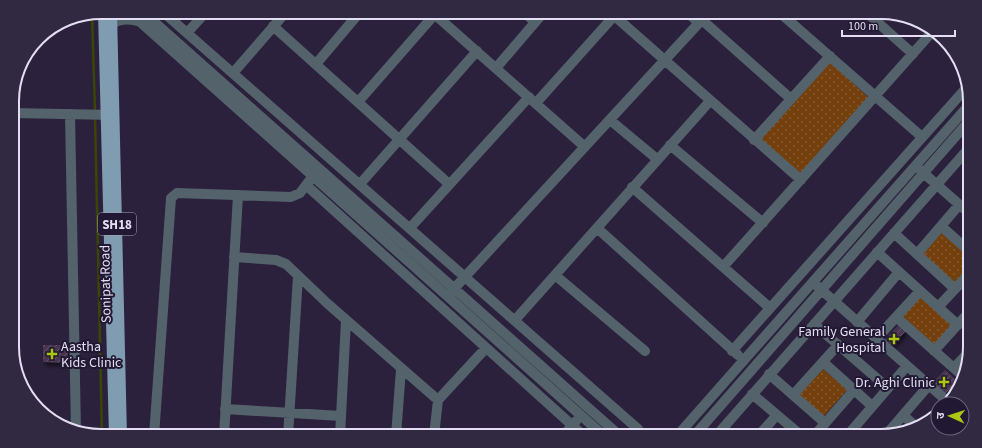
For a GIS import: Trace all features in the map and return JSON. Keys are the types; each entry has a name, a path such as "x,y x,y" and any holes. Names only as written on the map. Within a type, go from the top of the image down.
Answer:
{"main road":[{"name":"Sonipat Road","path":"103,19 102,115 114,429"},
{"name":"Sonipat Road","path":"112,19 102,115 122,429"}],"street":[{"path":"112,24 117,20 128,19"},
{"path":"144,19 313,176 612,429"},
{"path":"144,19 451,292 596,429"},
{"path":"171,19 466,276 638,429"},
{"path":"187,33 200,19"},
{"path":"233,73 280,19"},
{"path":"316,64 354,19"},
{"path":"358,102 429,19"},
{"path":"441,19 585,147"},
{"path":"532,19 535,22"},
{"path":"496,68 538,19"},
{"path":"410,228 449,184 532,100 607,19"},
{"path":"618,19 800,180"},
{"path":"696,19 791,99"},
{"path":"451,292 703,19"},
{"path":"787,19 922,137"},
{"path":"874,19 913,54"},
{"path":"273,26 449,184"},
{"path":"723,267 929,35"},
{"path":"360,184 477,51"},
{"path":"754,140 830,56"},
{"path":"732,350 962,92"},
{"path":"515,320 710,101"},
{"path":"683,429 963,112"},
{"path":"19,113 102,115"},
{"path":"70,114 76,425"},
{"path":"610,120 657,159"},
{"path":"700,429 963,128"},
{"path":"670,145 763,223"},
{"path":"722,429 963,155"},
{"path":"916,166 963,208"},
{"path":"154,429 171,198 177,193 291,197 300,193 313,176"},
{"path":"306,185 576,429"},
{"path":"632,187 770,308"},
{"path":"224,429 238,194"},
{"path":"917,254 959,205"},
{"path":"941,226 963,246"},
{"path":"597,228 744,360"},
{"path":"894,233 955,289"},
{"path":"877,252 958,325"},
{"path":"234,257 276,260 286,264 346,320 438,400"},
{"path":"857,322 899,272"},
{"path":"555,275 645,351"},
{"path":"289,429 298,276"},
{"path":"938,307 963,280"},
{"path":"812,282 941,396"},
{"path":"876,339 920,291"},
{"path":"896,317 959,372"},
{"path":"340,429 346,320"},
{"path":"934,351 963,320"},
{"path":"814,324 888,388"},
{"path":"793,395 838,345"},
{"path":"435,429 438,400 486,348"},
{"path":"954,368 962,360"},
{"path":"823,362 872,406"},
{"path":"853,429 907,366"},
{"path":"397,429 401,369"},
{"path":"769,374 825,423"},
{"path":"892,428 929,385"},
{"path":"820,429 854,390"},
{"path":"752,394 777,414 792,429"},
{"path":"225,409 341,416"},
{"path":"764,429 777,414"},
{"path":"569,429 581,415"},
{"path":"903,415 912,423"}],"shaded area":[{"path":"830,62 868,97 800,174 761,139"},
{"path":"942,232 963,251 963,276 955,285 922,255"},
{"path":"920,296 953,326 934,347 901,317"},
{"path":"822,368 847,390 823,417 799,395"}],"building":[{"path":"899,325 906,331 892,346 885,340"},
{"path":"43,345 68,345 68,363 43,362"},
{"path":"945,370 956,380 945,394 933,382"}],"waterway":[{"path":"92,20 95,112"},
{"path":"95,117 102,429"}],"place":[{"name":"Family General Hospital","path":"894,339"},
{"name":"Aastha Kids Clinic","path":"52,354"},
{"name":"Dr. Aghi Clinic","path":"944,382"}]}
